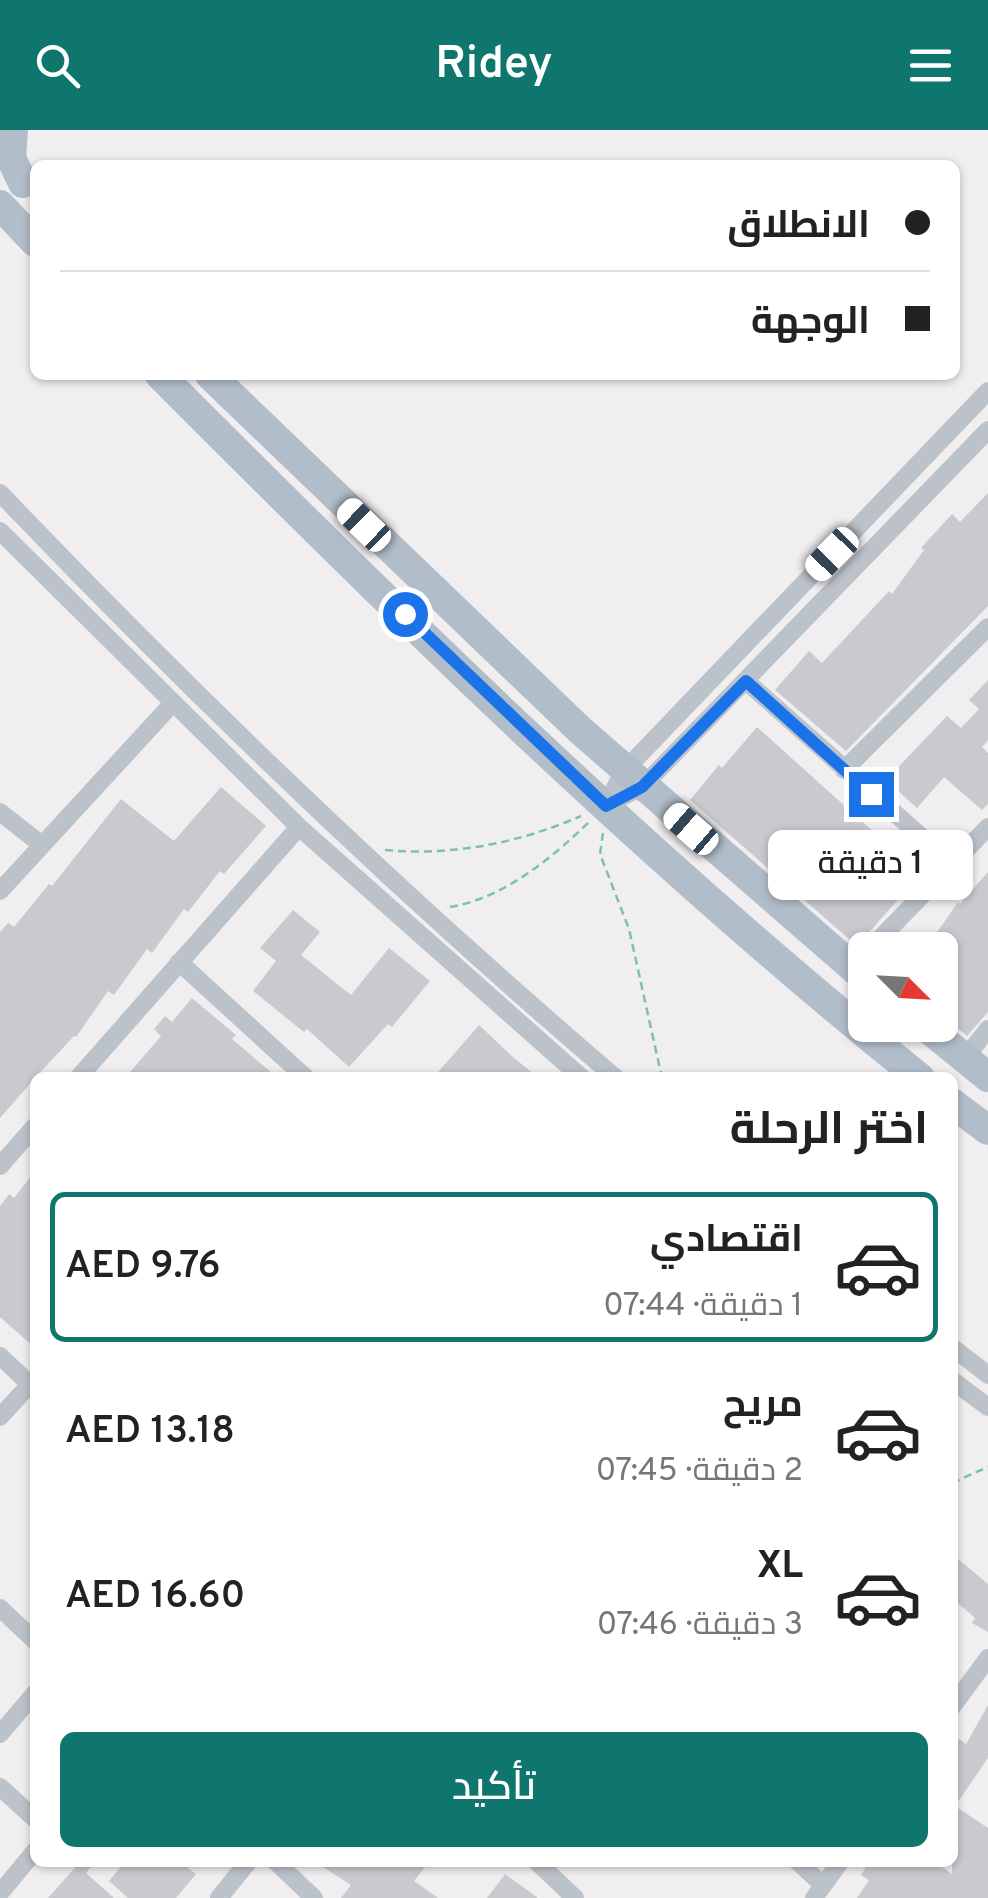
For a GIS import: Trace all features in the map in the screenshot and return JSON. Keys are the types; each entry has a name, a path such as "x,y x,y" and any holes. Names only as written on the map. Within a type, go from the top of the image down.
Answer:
{"main road":[{"path":"14,130 11,158 29,189"},
{"path":"0,159 29,189"},
{"path":"0,205 30,237"},
{"path":"165,380 606,806 825,1001 913,1072"},
{"path":"215,380 633,779 848,950"},
{"path":"945,1042 976,1067"},
{"path":"958,1108 988,1130"}],"street":[{"path":"606,806 988,391"},
{"path":"633,779 746,681 981,450 988,430"},
{"path":"0,493 75,572 350,841 609,1072"},
{"path":"0,531 298,827 575,1072"},
{"path":"844,770 988,627"},
{"path":"746,681 952,864"},
{"path":"0,891 172,704"},
{"path":"0,812 42,845"},
{"path":"890,932 988,826"},
{"path":"83,1072 298,827"},
{"path":"180,962 299,1072"},
{"path":"976,1067 988,1029"},
{"path":"0,1166 30,1132"},
{"path":"958,1352 988,1374"},
{"path":"0,1356 30,1381"},
{"path":"958,1385 988,1408"},
{"path":"0,1417 30,1387"},
{"path":"0,1608 30,1636"},
{"path":"958,1699 988,1658"},
{"path":"0,1734 30,1699"},
{"path":"0,1787 30,1815"},
{"path":"0,1893 30,1857"},
{"path":"220,1898 244,1867"},
{"path":"281,1867 314,1898"},
{"path":"545,1867 575,1898"},
{"path":"802,1867 819,1892 836,1867"}],"path":[{"path":"350,841 388,851 493,846 537,835 606,806"},
{"path":"421,906 454,907 511,885 562,848 606,806"},
{"path":"606,806 600,854 629,929 661,1072"},
{"path":"958,1481 988,1467"}],"building":[{"path":"988,493 988,606 846,751 775,690 809,651 822,663 889,591 892,594 924,550 921,548 952,514 960,522"},
{"path":"988,680 988,740 982,747 988,753 988,804 982,810 944,777 917,808 886,780 947,716 961,728 979,709 969,700"},
{"path":"757,727 876,834 924,870 869,932 848,932 848,938 690,800 719,765 722,768"},
{"path":"221,787 266,826 224,874 220,871 188,912 184,909 152,953 147,949 114,995 108,991 76,1037 41,1072 30,1072 30,1084 0,1118 0,932 8,923 14,927 49,884 52,886 121,799 174,841"},
{"path":"988,872 988,1012 967,1036 958,1029 958,932 937,932"},
{"path":"293,910 320,932 301,955 351,995 389,948 430,981 392,1027 388,1024 349,1067 307,1029 304,1032 253,991 276,961 260,948"},
{"path":"192,998 236,1035 232,1039 271,1072 130,1072 161,1036 154,1029 165,1016 172,1022"},
{"path":"479,1025 532,1072 438,1072"},
{"path":"30,1177 30,1344 0,1317 0,1206 9,1194 14,1198"},
{"path":"958,1559 988,1584 988,1632 972,1623 975,1618 958,1603"},
{"path":"988,1705 988,1758 958,1802 958,1740 966,1744"},
{"path":"958,1808 988,1828 988,1898 857,1898 869,1880 861,1875 866,1867 942,1867 952,1874 952,1867 958,1867"},
{"path":"76,1867 90,1867 86,1873 114,1898 48,1898"},
{"path":"121,1867 189,1867 196,1874 176,1898 128,1898 109,1881"},
{"path":"323,1867 425,1867 414,1881 438,1898 341,1898 351,1885"},
{"path":"505,1874 538,1898 487,1898"}],"route":[{"path":"405,614 606,806 642,787 746,681 871,794"}]}
